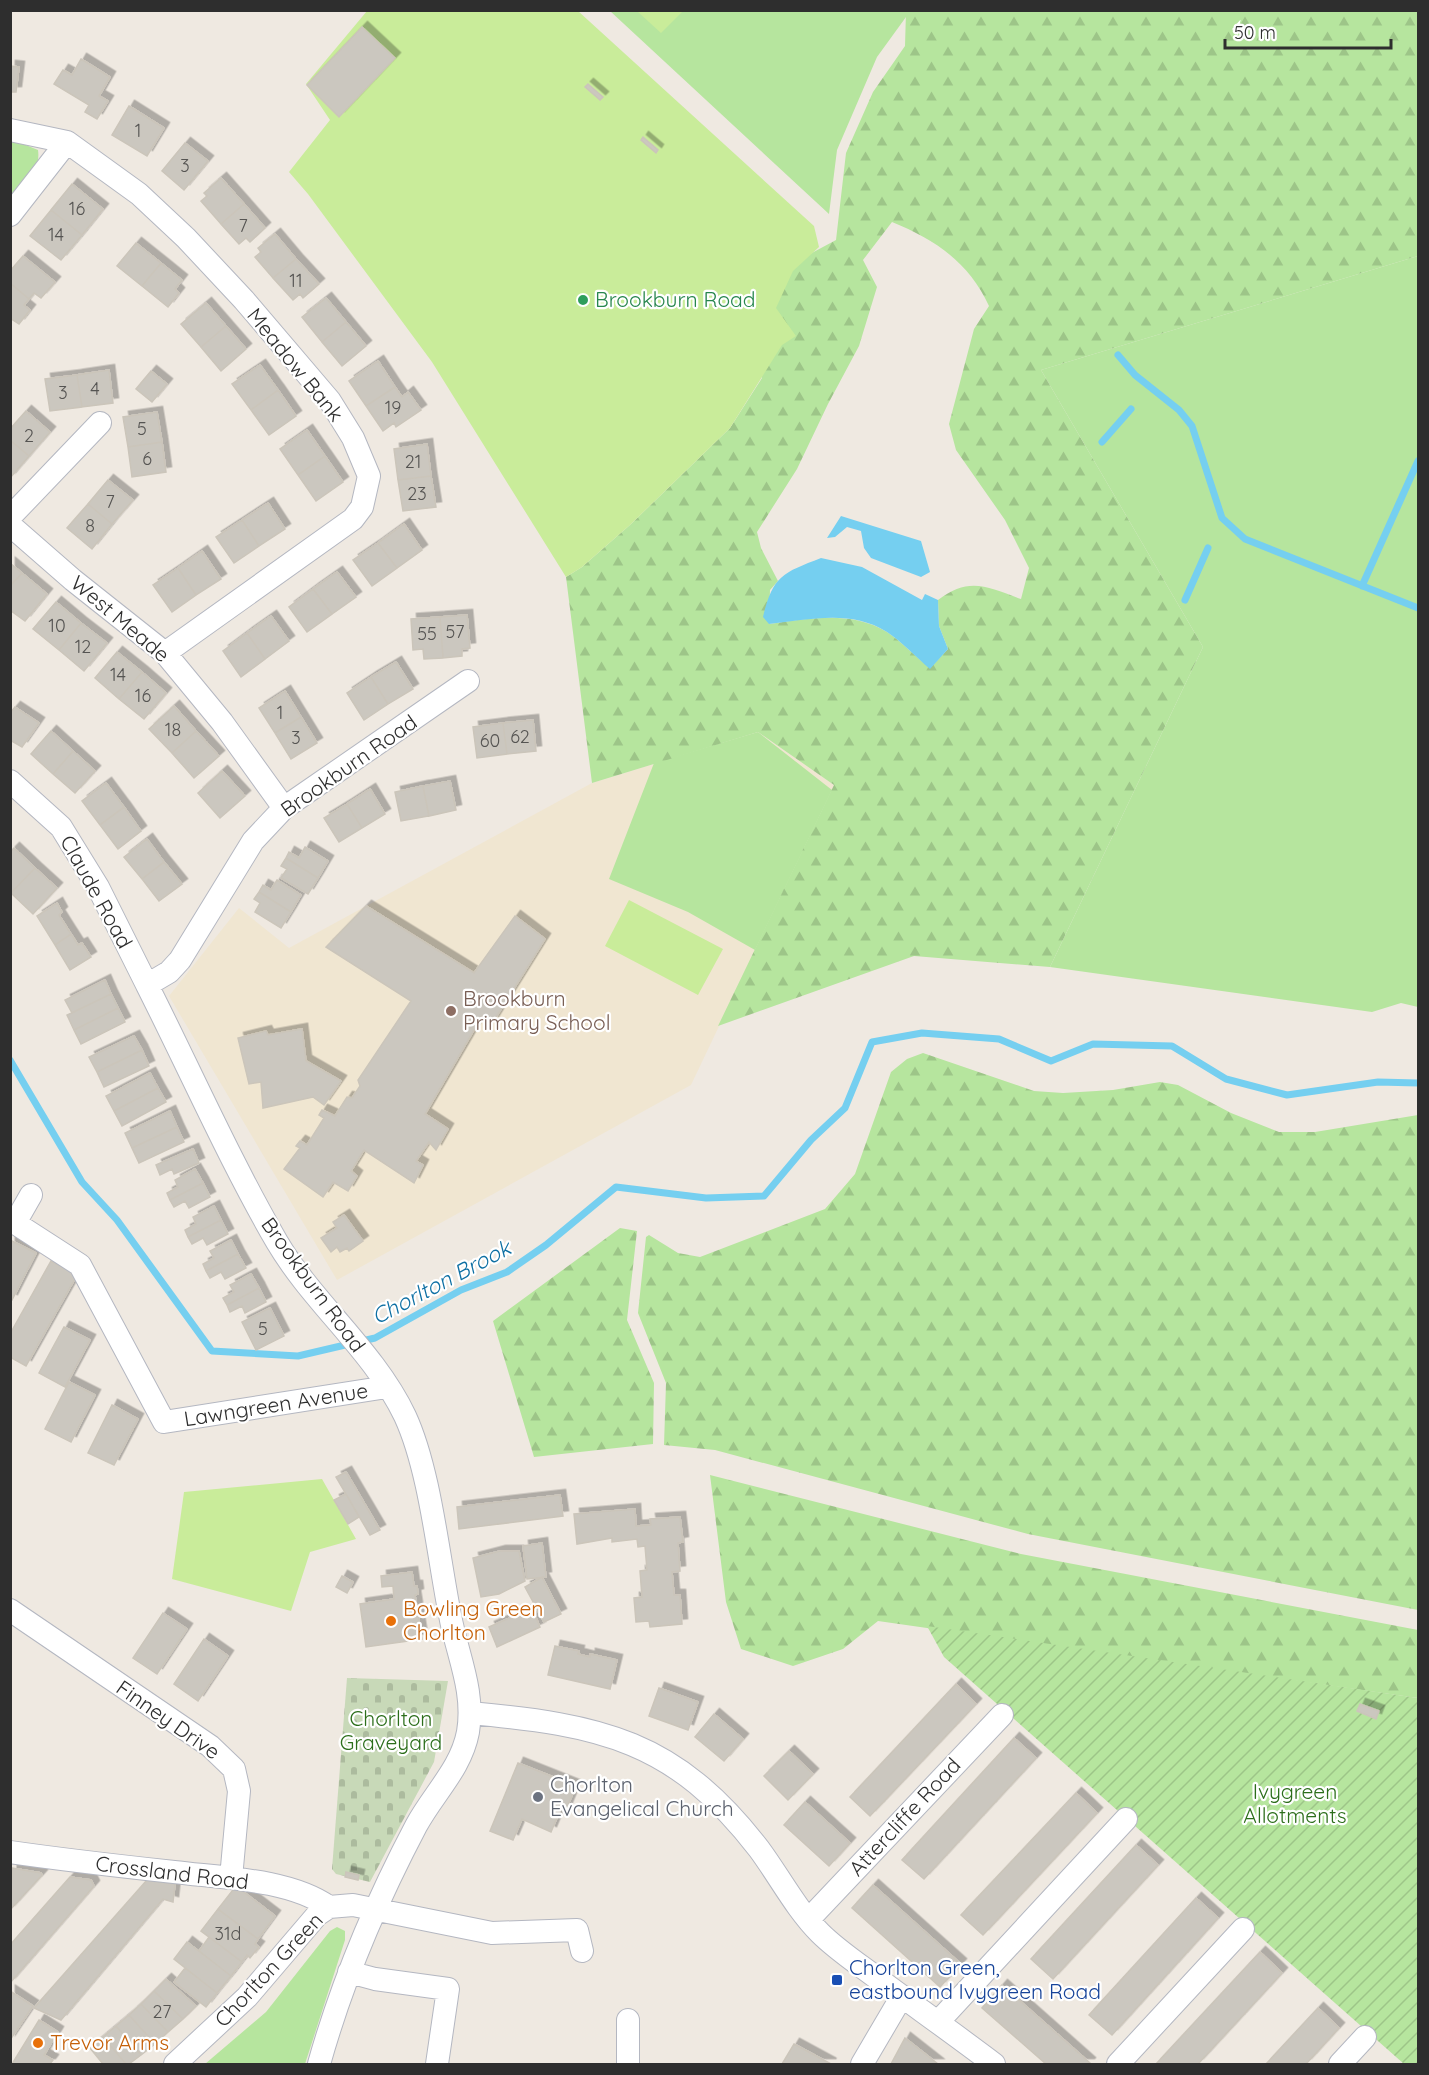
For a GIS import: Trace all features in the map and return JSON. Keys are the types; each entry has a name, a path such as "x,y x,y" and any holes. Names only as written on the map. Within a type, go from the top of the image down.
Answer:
{"street":[{"path":"10,130 67,142 10,215"},
{"name":"Meadow Bank","path":"67,142 139,194 244,300 330,401 353,438 369,476 362,507 353,519 165,653"},
{"path":"10,517 100,423"},
{"name":"West Meade","path":"10,525 73,580 165,653 222,722 284,808"},
{"name":"Brookburn Road","path":"319,2064 349,1972 374,1910 418,1822 451,1775 461,1756 470,1713 469,1689 452,1629 422,1469 404,1415 364,1355 280,1247 147,985 169,972 180,960 253,841 284,808 468,681"},
{"name":"Claude Road","path":"10,781 61,827 98,887 147,985"},
{"name":"Lawngreen Avenue","path":"32,1195 15,1223 80,1265 164,1422 387,1388"},
{"name":"Finney Drive","path":"10,1610 210,1746 234,1769 239,1791 231,1878"},
{"path":"470,1713 528,1718 582,1728 646,1749 675,1766 699,1784 741,1827 809,1919 830,1942 994,2064"},
{"name":"Attercliffe Road","path":"809,1919 1002,1715"},
{"path":"938,2022 1126,1819"},
{"name":"Crossland Road","path":"10,1852 231,1878 297,1892 316,1898 329,1907"},
{"name":"Chorlton Green","path":"175,2064 247,1997 317,1915 329,1907 353,1905 492,1933 577,1930 582,1951"},
{"path":"1118,2064 1243,1929"},
{"path":"349,1972 375,1979 448,1989 437,2064"},
{"path":"862,2064 902,1996"},
{"path":"628,2020 628,2064"},
{"path":"1340,2064 1365,2037"}],"shaded area":[{"name":"Brookburn Primary School","path":"758,732 834,785 691,1085 337,1280 169,996 239,908 289,948 592,783"}],"green space":[{"name":"Brookburn Road","path":"367,11 578,11 814,226 819,247 793,271 776,308 796,336 782,345 730,428 631,524 582,567 566,577 432,362 308,194 289,172 330,120 306,84"},
{"path":"610,11 906,11 906,17 877,57 837,150 829,214"},
{"path":"637,11 683,11 661,33"},
{"path":"906,11 1418,11 1418,256 1041,370 1203,647 1050,967 914,956 718,1026 834,785 758,732 592,783 566,577 582,567 631,524 730,428 762,378 726,299 836,240 846,153 873,92 905,46","holes":["892,222 936,244 961,265 981,290 989,306 974,329 949,424 956,450 1005,520 1029,568 1021,599 988,588 969,586 959,588 938,600 939,626 948,649 930,668 887,632 859,621 829,618 769,624 770,590 778,581 761,548 757,532 797,469 859,346 877,287 863,260"]},
{"path":"11,139 38,150 38,157 31,175 11,195"},
{"path":"1418,256 1418,1007 1401,1003 1372,1012 1050,967 1203,647 1041,370"},
{"path":"758,732 832,790 755,950 688,912 609,879 654,763"},
{"path":"629,900 723,949 698,995 605,946"},
{"path":"923,1053 1034,1091 1063,1093 1113,1090 1160,1082 1178,1085 1231,1113 1279,1132 1315,1132 1418,1115 1418,1610 1028,1534 715,1450 664,1445 666,1383 638,1313 646,1237 649,1235 678,1253 700,1257 825,1209 855,1174 891,1072 907,1059"},
{"path":"620,1228 637,1231 627,1320 654,1383 653,1444 534,1457 493,1321"},
{"path":"710,1475 1021,1554 1418,1630 1418,1698 878,1621 843,1649 793,1666 741,1649 726,1602"},
{"path":"322,1479 356,1539 310,1552 291,1611 172,1579 184,1492"},
{"name":"Ivygreen Allotments","path":"927,1626 1418,1698 1418,2064 1404,2064 944,1657"},
{"name":"Chorlton Graveyard","path":"347,1678 448,1681 434,1762 370,1882 336,1874 332,1869"},
{"path":"337,1927 345,1931 345,1940 305,2064 205,2064 266,2012 330,1931"}],"water":[{"path":"841,516 921,541 930,572 921,577 871,558 864,548 861,531 847,527 835,537 827,538"},
{"path":"821,558 862,567 922,600 925,594 938,600 939,626 948,649 930,669 887,632 859,620 829,618 769,624 763,617 776,584 789,572"}],"building":[{"path":"362,27 395,58 339,117 307,85"},
{"path":"81,59 110,77 99,96 108,101 97,119 85,112 89,105 54,84 63,70 72,75"},
{"path":"10,66 19,67 16,92 10,92"},
{"path":"588,84 603,97 600,100 585,87"},
{"path":"129,106 164,128 147,156 112,135"},
{"path":"643,137 658,150 656,153 641,140"},
{"path":"185,143 208,161 184,190 162,171"},
{"path":"221,178 244,204 221,224 201,201 207,196 204,193"},
{"path":"72,184 103,209 82,235 51,210"},
{"path":"244,204 265,228 250,242 246,238 239,244 221,224"},
{"path":"51,210 82,235 61,260 30,236"},
{"path":"275,234 296,259 273,278 255,257 261,252 258,248"},
{"path":"136,243 161,263 142,286 117,266"},
{"path":"23,256 55,282 41,298 34,293 29,299 10,283 10,271"},
{"path":"296,259 319,284 303,298 300,294 293,300 273,278"},
{"path":"161,263 182,280 175,289 179,293 168,307 142,286"},
{"path":"10,283 29,299 24,305 30,310 19,324 10,318"},
{"path":"326,298 346,322 322,342 302,317"},
{"path":"206,303 226,326 201,347 181,324"},
{"path":"346,322 366,346 342,366 322,342"},
{"path":"226,326 246,349 221,371 201,347"},
{"path":"378,361 395,387 366,406 349,381"},
{"path":"260,365 278,390 251,410 232,384"},
{"path":"109,370 113,403 82,407 77,375"},
{"path":"151,371 167,384 152,402 136,389"},
{"path":"77,375 82,407 50,411 45,379"},
{"path":"395,387 402,397 408,392 421,410 396,427 394,423 383,431 366,406"},
{"path":"278,390 296,416 269,435 251,410"},
{"path":"26,411 50,432 29,456 10,440 10,429"},
{"path":"157,412 162,442 128,447 123,417"},
{"path":"307,430 325,456 298,475 280,449"},
{"path":"10,440 29,456 10,478"},
{"path":"162,442 166,472 132,477 128,447"},
{"path":"427,444 431,476 398,480 394,449"},
{"path":"325,456 343,482 316,501 298,475"},
{"path":"431,476 436,507 403,511 398,480"},
{"path":"108,480 133,500 112,524 88,504"},
{"path":"268,503 285,529 259,546 242,520"},
{"path":"88,504 112,524 92,549 67,528"},
{"path":"242,520 259,546 234,563 216,537"},
{"path":"404,524 422,550 397,568 378,543"},
{"path":"378,543 397,568 372,586 353,560"},
{"path":"202,551 221,579 196,595 178,568"},
{"path":"10,563 22,573 10,586"},
{"path":"178,568 196,595 172,612 153,585"},
{"path":"337,572 356,597 332,614 313,589"},
{"path":"22,573 47,594 25,621 10,610 10,586"},
{"path":"313,589 332,614 307,632 289,607"},
{"path":"56,602 81,623 59,650 33,629"},
{"path":"467,615 470,648 462,649 462,656 443,658 440,617"},
{"path":"271,616 289,641 265,659 247,633"},
{"path":"440,617 443,658 424,659 423,649 413,650 411,619"},
{"path":"81,623 107,643 84,671 59,650"},
{"path":"247,633 265,659 241,677 223,651"},
{"path":"117,652 142,672 119,699 95,678"},
{"path":"396,662 413,689 388,704 371,677"},
{"path":"142,672 166,693 144,719 119,699"},
{"path":"371,677 388,704 364,720 347,693"},
{"path":"285,691 301,717 275,733 259,708"},
{"path":"174,706 196,731 172,753 149,729"},
{"path":"15,707 39,723 22,747 10,740 10,713"},
{"path":"301,717 317,743 291,759 275,733"},
{"path":"533,720 536,751 507,754 503,723"},
{"path":"503,723 507,754 477,758 473,727"},
{"path":"51,731 73,751 53,774 31,754"},
{"path":"196,731 219,756 194,778 172,753"},
{"path":"73,751 95,771 75,793 53,774"},
{"path":"222,771 245,796 220,818 198,793"},
{"path":"450,781 456,810 429,816 423,786"},
{"path":"106,783 124,807 100,825 82,801"},
{"path":"423,786 429,816 401,821 395,792"},
{"path":"370,789 385,814 362,828 347,804"},
{"path":"347,804 362,828 339,842 324,818"},
{"path":"124,807 141,831 118,849 100,825"},
{"path":"147,839 164,862 142,879 124,857"},
{"path":"305,847 328,861 318,878 286,858 289,852 299,858"},
{"path":"14,848 35,868 10,894 10,852"},
{"path":"286,858 318,878 308,894 281,878 287,869 281,866"},
{"path":"164,862 182,884 159,901 142,879"},
{"path":"35,868 57,888 33,914 11,893"},
{"path":"277,880 301,895 291,912 259,892 263,885 271,890"},
{"path":"259,892 291,912 281,928 255,912 260,903 254,899"},
{"path":"57,903 62,912 59,915 71,934 55,945 37,916"},
{"name":"Brookburn Primary School","path":"366,906 474,973 515,916 545,939 493,1022 482,1016 425,1114 448,1129 436,1150 429,1142 416,1161 423,1165 414,1183 364,1150 351,1171 357,1176 348,1191 333,1182 323,1197 284,1169 300,1148 296,1146 300,1141 307,1145 324,1118 319,1115 322,1110 335,1116 347,1097 352,1098 360,1086 358,1080 411,1001 326,947"},
{"path":"71,934 78,945 82,943 91,957 70,970 55,945"},
{"path":"105,980 111,994 72,1013 65,1000"},
{"path":"111,994 118,1008 74,1030 67,1015"},
{"path":"118,1008 125,1022 81,1044 74,1030"},
{"path":"302,1029 306,1061 341,1081 324,1105 313,1097 263,1108 261,1082 249,1084 238,1038 266,1031 268,1035"},
{"path":"134,1036 142,1050 97,1072 89,1057"},
{"path":"142,1050 149,1066 104,1087 97,1072"},
{"path":"150,1073 158,1088 114,1111 106,1096"},
{"path":"158,1088 166,1102 122,1126 114,1111"},
{"path":"170,1111 177,1127 132,1148 125,1133"},
{"path":"177,1127 184,1142 139,1163 132,1148"},
{"path":"193,1149 199,1163 174,1174 172,1169 160,1175 156,1165"},
{"path":"195,1169 203,1183 170,1200 167,1193 178,1187 175,1180"},
{"path":"203,1183 210,1197 189,1208 185,1201 174,1207 170,1200"},
{"path":"214,1206 221,1220 188,1237 185,1230 196,1224 193,1217"},
{"path":"344,1215 363,1241 349,1251 347,1248 340,1252 337,1247 331,1252 321,1238 337,1228 333,1222"},
{"path":"221,1220 228,1234 207,1245 203,1238 192,1244 188,1237"},
{"path":"10,1240 36,1253 12,1300 10,1299"},
{"path":"231,1240 238,1254 206,1271 203,1264 214,1258 210,1251"},
{"path":"238,1254 246,1268 225,1279 221,1272 210,1278 206,1271"},
{"path":"51,1261 77,1275 26,1366 10,1357 10,1334"},
{"path":"251,1274 259,1288 227,1305 223,1298 234,1292 230,1285"},
{"path":"259,1288 266,1302 245,1313 242,1306 230,1312 227,1305"},
{"path":"270,1308 284,1336 256,1350 242,1322"},
{"path":"64,1327 90,1340 65,1387 39,1373"},
{"path":"69,1382 95,1395 71,1442 45,1429"},
{"path":"112,1405 138,1419 114,1465 88,1453"},
{"path":"346,1472 380,1530 370,1535 336,1477"},
{"path":"346,1494 359,1517 348,1524 334,1500"},
{"path":"560,1495 563,1516 459,1529 457,1507"},
{"path":"635,1509 636,1526 651,1525 650,1519 680,1517 683,1542 678,1543 680,1571 672,1572 674,1595 680,1595 682,1624 650,1627 649,1621 636,1622 634,1598 642,1597 640,1571 647,1570 645,1546 638,1547 637,1539 612,1542 612,1538 577,1544 574,1514"},
{"path":"542,1543 546,1577 527,1579 523,1546"},
{"path":"500,1551 519,1551 525,1581 499,1594 481,1597 473,1558"},
{"name":"Bowling Green Chorlton","path":"412,1572 414,1586 417,1586 418,1594 415,1595 422,1639 366,1647 360,1604 394,1599 393,1586 382,1587 381,1576"},
{"path":"342,1576 353,1582 347,1593 336,1587"},
{"path":"542,1577 561,1614 544,1622 525,1587"},
{"path":"532,1608 540,1627 497,1647 489,1627"},
{"path":"163,1613 187,1629 157,1674 133,1658"},
{"path":"204,1639 228,1656 198,1701 174,1684"},
{"path":"555,1646 579,1651 578,1654 590,1657 590,1654 617,1660 610,1689 548,1675"},
{"path":"956,1684 976,1704 870,1816 850,1797"},
{"path":"659,1688 698,1702 688,1730 649,1716"},
{"path":"1360,1704 1379,1711 1376,1719 1357,1711"},
{"path":"714,1714 743,1739 724,1761 695,1737"},
{"path":"1014,1738 1036,1758 924,1879 902,1860"},
{"path":"789,1751 813,1774 788,1800 764,1776"},
{"name":"Chorlton Evangelical Church","path":"518,1763 576,1786 566,1810 561,1808 551,1832 522,1819 513,1840 490,1831"},
{"path":"1076,1793 1097,1813 983,1935 961,1915"},
{"path":"805,1802 850,1843 829,1866 784,1825"},
{"path":"1136,1845 1158,1865 1053,1979 1031,1959"},
{"path":"12,1868 42,1875 10,1910"},
{"path":"346,1872 359,1875 358,1880 345,1877"},
{"path":"70,1877 91,1880 94,1886 10,1983 10,1945"},
{"path":"147,1880 175,1884 173,1902 163,1899 61,2020 34,2008"},
{"path":"873,1885 961,1964 940,1987 852,1908"},
{"path":"236,1886 275,1916 258,1939 218,1909"},
{"path":"1196,1898 1218,1918 1112,2035 1089,2015"},
{"path":"218,1909 258,1939 255,1944 259,1947 250,1958 247,1955 242,1962 201,1931"},
{"path":"209,1937 242,1962 231,1976 199,1951"},
{"path":"187,1942 231,1976 217,1993 174,1959"},
{"path":"1260,1952 1282,1973 1198,2064 1156,2064"},
{"path":"185,1968 217,1993 206,2007 174,1982"},
{"path":"166,1979 196,2006 183,2019 154,1991"},
{"path":"1002,1985 1090,2063 1046,2064 982,2008"},
{"path":"10,1991 33,2006 10,2040"},
{"path":"154,1991 183,2019 168,2032 141,2004"},
{"path":"141,2004 168,2032 155,2044 129,2015"},
{"path":"1318,2008 1339,2028 1306,2064 1266,2064"},
{"path":"129,2015 155,2044 141,2055 116,2026"},
{"name":"Trevor Arms","path":"39,2020 58,2032 44,2055 53,2060 50,2064 12,2064"},
{"path":"116,2026 141,2055 129,2064 126,2064 103,2037"},
{"path":"103,2037 126,2064 103,2064 90,2048"},
{"path":"905,2038 938,2064 891,2064"},
{"path":"794,2044 831,2064 782,2064"}],"waterway":[{"path":"1118,355 1135,375 1179,410 1192,426 1222,518 1245,539 1418,608"},
{"path":"1102,442 1131,409"},
{"path":"1362,586 1418,461"},
{"path":"1185,600 1208,548"},
{"name":"Chorlton Brook","path":"10,1060 82,1182 117,1220 212,1351 298,1356 375,1338 461,1290 507,1272 546,1245 616,1187 706,1198 764,1196 811,1140 845,1108 872,1042 922,1033 999,1039 1051,1061 1093,1044 1172,1046 1226,1079 1287,1095 1378,1082 1418,1083"}],"place":[{"name":"Brookburn Road","path":"583,300"},
{"name":"Brookburn Primary School","path":"451,1011"},
{"name":"Bowling Green Chorlton","path":"391,1621"},
{"name":"Chorlton Evangelical Church","path":"538,1797"},
{"name":"Chorlton Green, eastbound Ivygreen Road","path":"837,1980"},
{"name":"Trevor Arms","path":"38,2043"}]}
